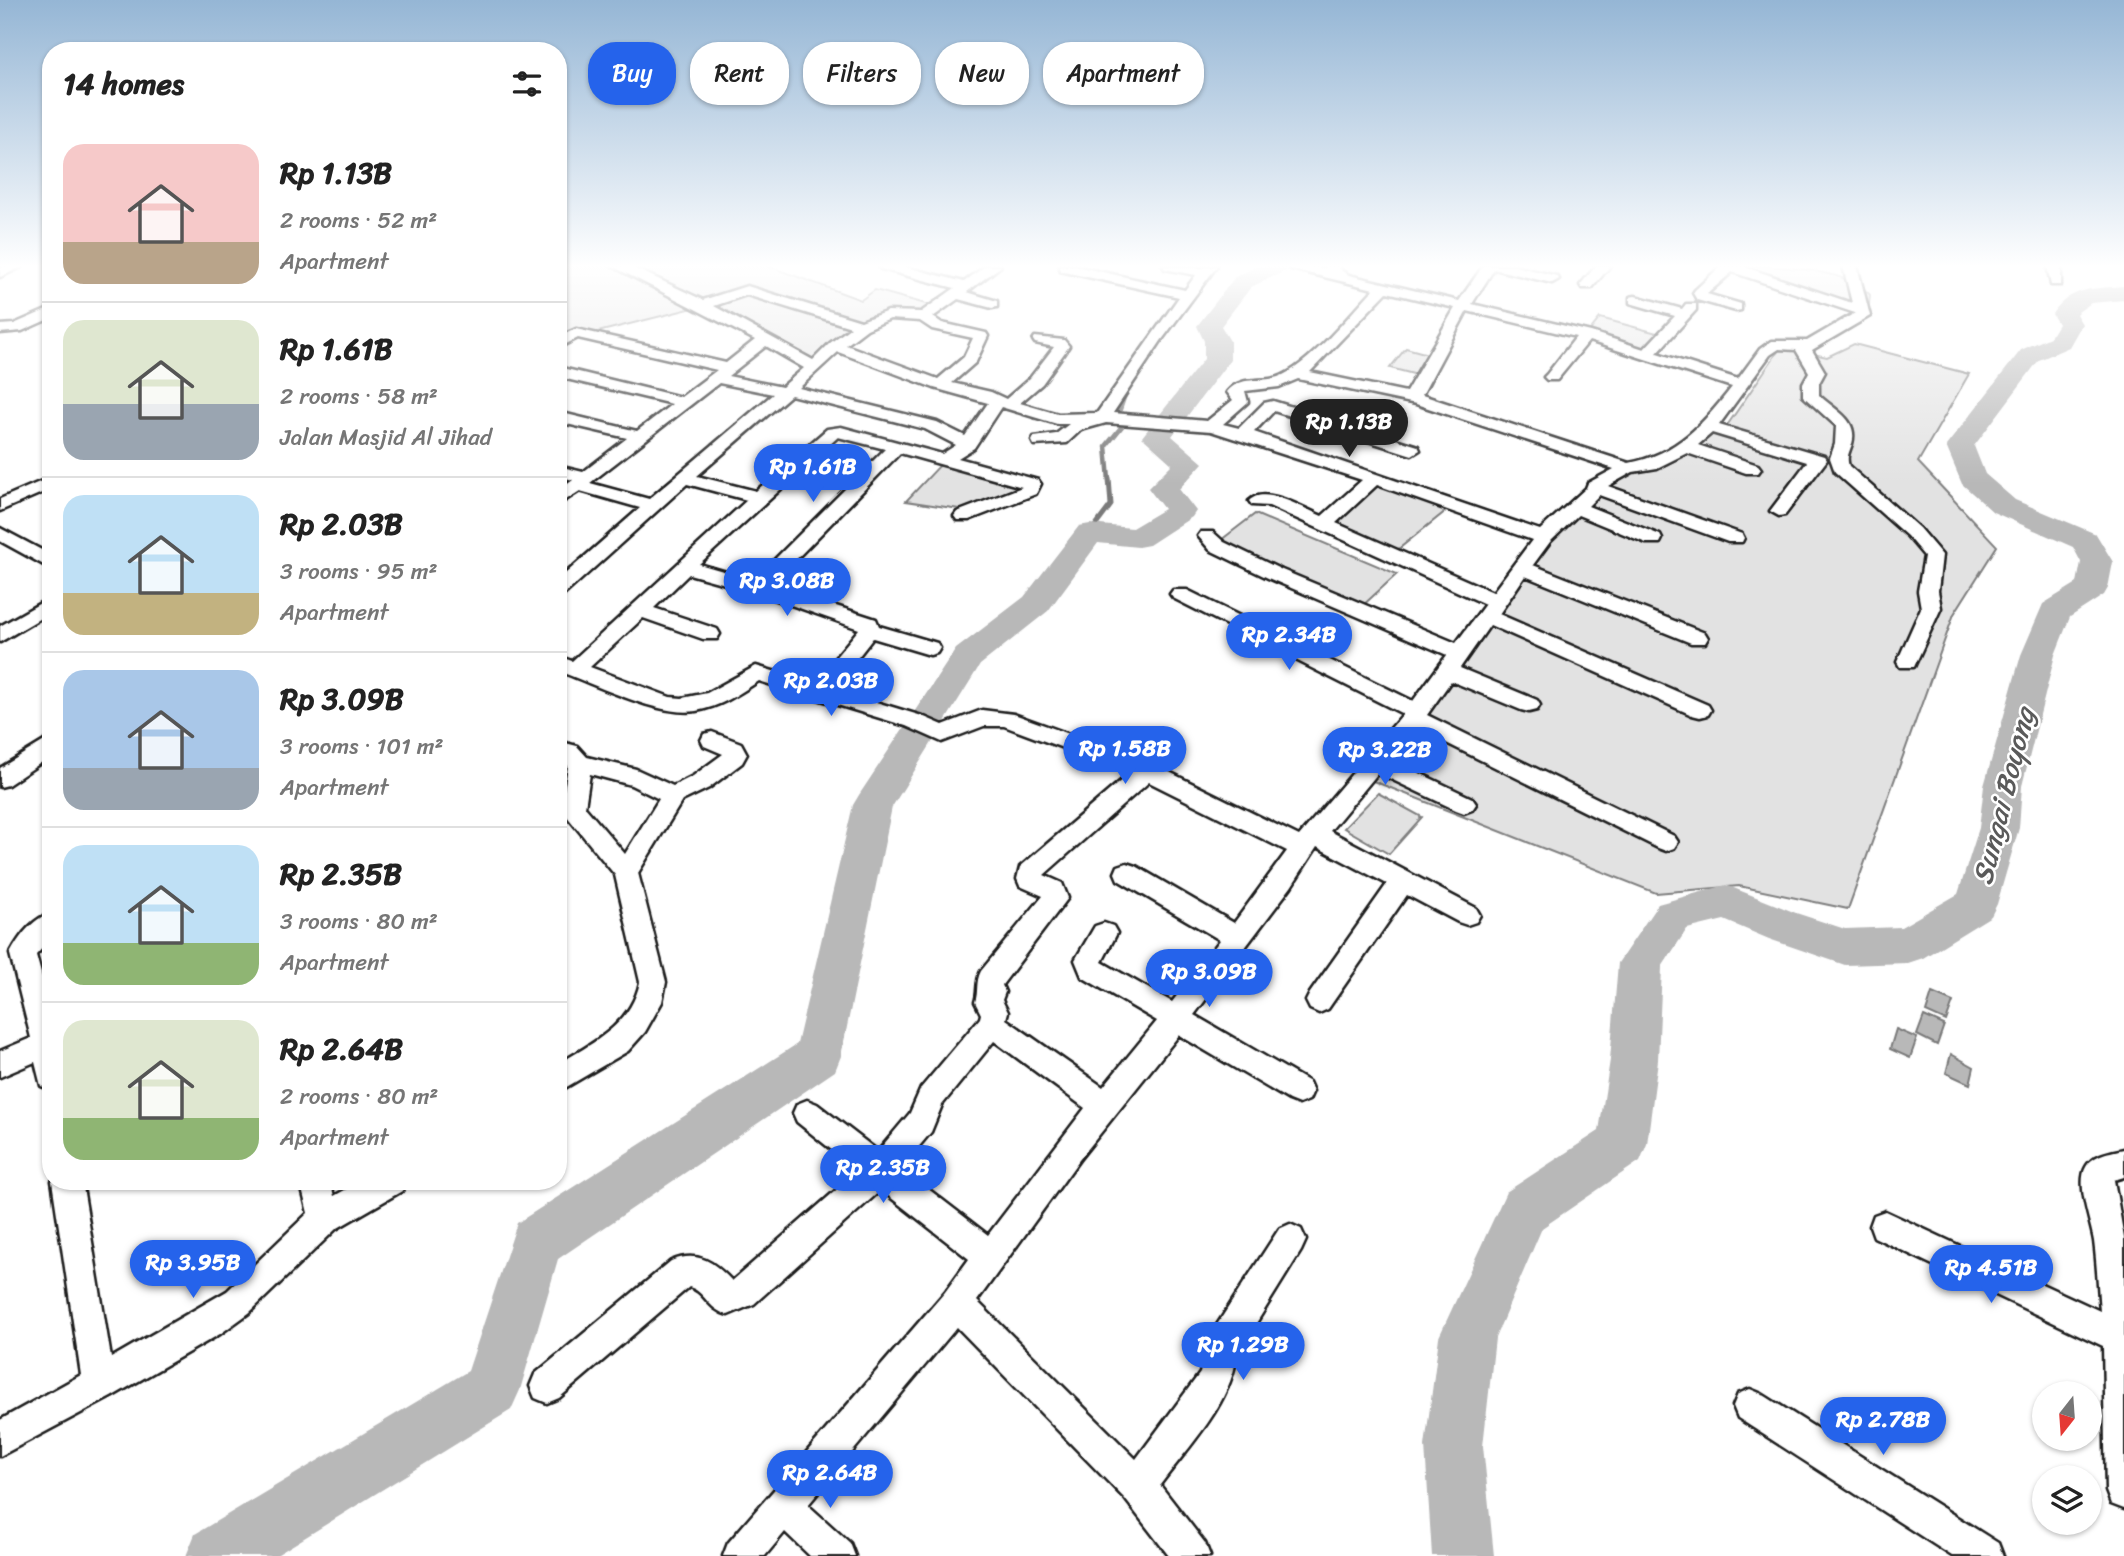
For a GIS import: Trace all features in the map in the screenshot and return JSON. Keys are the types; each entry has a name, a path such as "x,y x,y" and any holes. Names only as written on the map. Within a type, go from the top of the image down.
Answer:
{"street":[{"path":"596,339 786,391 931,425 968,444"},
{"path":"567,582 845,339"},
{"path":"940,384 971,359 980,339"},
{"path":"1040,441 1061,439 1076,426 1098,422 1155,339"},
{"path":"1211,426 1240,402 1241,399 1235,392 1240,387 1279,382 1300,373 1334,339"},
{"path":"1417,399 1414,392 1444,339"},
{"path":"1552,377 1583,339"},
{"path":"1598,339 1742,385"},
{"path":"1648,354 1662,339"},
{"path":"741,1556 956,1303 1069,1150 1176,1017 1309,842 1415,714 1543,538 1577,508 1594,487 1628,468 1651,464 1686,447 1709,427 1765,352 1776,344 1803,348 1821,339"},
{"path":"567,493 765,340 814,367"},
{"path":"945,460 968,444 1002,403 1036,381 1062,346 1059,343 1040,340"},
{"path":"835,346 940,384 985,395 1002,403 1057,419 1167,421 1242,433 1543,538"},
{"path":"1803,348 1817,372 1811,383 1811,396 1843,421 1847,429 1838,458 1841,468 1905,524 1933,555 1928,591 1931,608 1907,662"},
{"path":"1300,373 1304,377 1417,399 1628,468"},
{"path":"567,374 682,402"},
{"path":"1242,433 1270,406 1412,450"},
{"path":"567,418 638,436"},
{"path":"1709,427 1818,460 1779,511"},
{"path":"1320,459 1353,430"},
{"path":"567,666 640,610 757,497 833,433 841,432 1032,484 1030,490 963,516"},
{"path":"1686,447 1752,469"},
{"path":"758,587 895,448"},
{"path":"567,475 653,506"},
{"path":"684,478 757,497"},
{"path":"1324,524 1374,478"},
{"path":"0,506 42,486"},
{"path":"1594,487 1735,538"},
{"path":"0,489 17,498"},
{"path":"1258,501 1272,501 1324,524 1491,609 1700,710"},
{"path":"1577,508 1653,539"},
{"path":"0,533 42,558"},
{"path":"1207,536 1217,546 1453,662 1529,705"},
{"path":"33,553 42,548"},
{"path":"687,567 867,622 869,629"},
{"path":"1520,567 1698,638"},
{"path":"1180,594 1666,842"},
{"path":"0,635 42,609"},
{"path":"640,610 710,634"},
{"path":"869,629 930,648"},
{"path":"819,692 869,629"},
{"path":"567,666 668,704 687,706 711,702 756,673 914,721 942,734 982,718 1006,719 1147,771 1403,881 1467,915"},
{"path":"671,796 701,782 734,757 736,754 733,749 712,740"},
{"path":"0,779 42,751"},
{"path":"567,751 580,764 611,769 644,781 671,796"},
{"path":"1376,762 1464,804"},
{"path":"567,809 580,764"},
{"path":"547,1386 682,1272 702,1273 724,1298 737,1297 880,1171 921,1122 931,1097 991,1024 995,1012 988,1002 992,992 990,979 1056,898 1053,890 1030,879 1029,874 1147,771"},
{"path":"626,872 669,806 671,796"},
{"path":"567,813 626,872 653,982 649,1002 635,1024 618,1042 567,1073"},
{"path":"1127,873 1238,937"},
{"path":"1319,1001 1403,881"},
{"path":"42,931 30,942 23,954 42,1022"},
{"path":"1104,933 1088,960 1091,969 1299,1091"},
{"path":"991,1024 1106,1106"},
{"path":"0,1063 42,1046"},
{"path":"807,1113 990,1256"},
{"path":"2124,1163 2106,1167 2098,1174 2101,1206 2116,1238 2124,1492"},
{"path":"68,1190 99,1385"},
{"path":"318,1190 325,1217"},
{"path":"0,1439 208,1322 238,1301 325,1217 374,1190"},
{"path":"1885,1226 2119,1336"},
{"path":"1138,1486 1212,1385 1218,1372 1221,1349 1290,1240"},
{"path":"956,1303 1138,1486 1192,1556"},
{"path":"1750,1406 1985,1556"},
{"path":"783,1506 836,1556"}],"shaded area":[{"path":"761,339 846,339 814,365"},
{"path":"1605,339 1657,339 1647,352"},
{"path":"1854,344 1969,374 1918,462 1997,546 1954,614 1848,909 1739,886 1656,893 1363,777 1577,508 1607,488 1628,468 1651,464 1726,427 1781,347 1827,357"},
{"path":"1406,348 1443,358 1429,378 1390,368"},
{"path":"940,465 1026,488 966,510 906,501"},
{"path":"1374,478 1452,506 1396,551 1327,522"},
{"path":"1255,514 1397,574 1360,608 1221,540"},
{"path":"1378,793 1422,817 1389,854 1344,828"},
{"path":"1932,993 1953,1002 1946,1021 1926,1012"},
{"path":"1924,1016 1944,1025 1937,1045 1917,1035"},
{"path":"1896,1029 1917,1038 1910,1058 1890,1049"},
{"path":"1951,1054 1974,1067 1970,1084 1946,1073"}],"waterway":[{"path":"217,1556 491,1390 536,1242 818,1056 873,805 968,657 1036,604 1090,533 1138,538 1181,511 1163,488 1189,463 1156,437 1217,360 1216,339"},
{"name":"Sungai Boyong","path":"1463,1556 1454,1446 1467,1337 1524,1210 1622,1144 1634,1060 1640,963 1673,916 1726,902 1784,927 1845,947 1908,945 1976,904 1999,828 2003,786 2038,655 2055,611 2092,588 2097,562 2085,541 2004,506 1972,478 1960,446 2030,355 2060,342 2062,339"},
{"path":"1109,480 1106,446 1123,425 1117,418 1126,392"},
{"path":"1090,533 1111,505 1109,478"}]}
